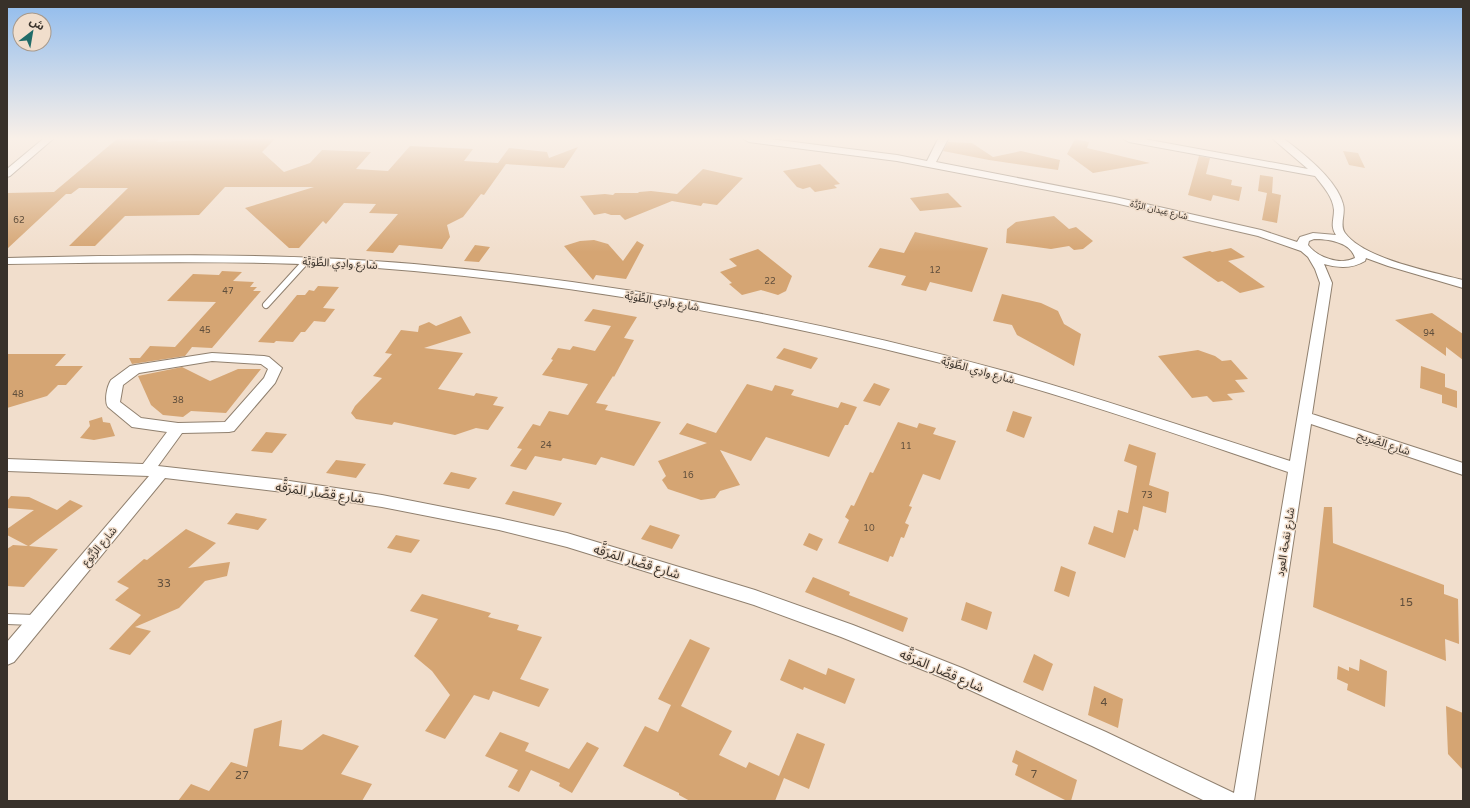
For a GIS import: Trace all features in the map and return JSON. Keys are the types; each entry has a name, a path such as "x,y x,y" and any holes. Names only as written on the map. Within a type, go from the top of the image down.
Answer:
{"street":[{"name":"شارع عِيدان الرَّدَّة","path":"995,177 1115,200 1261,233 1303,248 1313,256"},
{"path":"1320,177 1336,196 1338,205 1336,226 1342,237 1361,254 1361,259 1357,262"},
{"path":"1303,248 1302,242 1313,236 1326,234 1336,226"},
{"name":"شارع عِيدان الرَّدَّة","path":"1261,233 1313,236 1339,240 1353,247"},
{"path":"1353,247 1380,260 1411,271"},
{"path":"1313,256 1321,269 1326,283 1345,264"},
{"path":"1313,256 1334,263 1345,264 1357,262 1411,271 1463,284"},
{"name":"شارع وادِي الطِّوَيَّة","path":"7,261 147,258 307,260 468,273 542,282 676,303 785,323 896,348 1004,376 1121,411 1296,469"},
{"name":"شارع نفحة العود","path":"1243,801 1326,283"},
{"path":"212,357 264,360 275,368 270,380 229,427 178,428 137,423 113,404 116,383 135,369 212,357"},
{"name":"شارع الصَّرِيح","path":"1305,417 1463,469"},
{"name":"شارع الرُّبُوع","path":"7,656 154,471 178,428"},
{"name":"شارع قصَّار المَرَقَّه","path":"7,466 154,471 283,486 382,501 499,524 600,550 755,598 862,637 955,674 1099,739 1228,801"}],"lane":[{"path":"266,305 307,260"},
{"path":"7,619 36,620"}],"building":[{"path":"72,177 497,177 484,195 481,194 463,217 447,225 450,237 442,249 399,245 393,253 366,251 398,214 369,213 376,204 344,203 326,224 323,221 299,248 289,248 245,208 314,187 225,187 199,215 125,216 95,246 69,246 128,188 79,188 71,194 66,194 7,249 7,193 54,192"},
{"path":"695,177 743,178 717,205 703,203 701,206 672,201 625,220 620,215 605,213 594,215 580,196 605,194 613,195 615,193 638,193 651,191 677,194"},
{"path":"788,177 833,177 840,184 834,185 837,188 815,192 810,187 803,189 797,187"},
{"path":"1193,177 1218,177 1232,180 1231,185 1242,187 1239,201 1213,195 1211,201 1188,195"},
{"path":"1260,177 1273,177 1272,193 1281,195 1277,223 1262,220 1267,193 1258,191"},
{"path":"948,193 962,207 920,211 910,198"},
{"path":"1054,216 1069,229 1076,227 1093,241 1083,249 1074,250 1069,246 1051,249 1006,243 1007,229 1016,222"},
{"path":"915,232 988,248 972,292 930,282 926,291 901,285 906,276 868,267 880,248 904,253"},
{"path":"594,240 608,244 623,261 637,241 644,245 626,279 596,275 593,280 564,246 580,241"},
{"path":"475,245 490,247 479,262 464,261"},
{"path":"1231,248 1245,257 1228,261 1265,287 1240,293 1222,281 1218,282 1182,257"},
{"path":"758,249 792,276 786,291 778,295 761,290 742,295 729,284 732,283 720,272 737,266 729,259"},
{"path":"222,271 242,272 233,281 254,282 250,287 257,287 253,291 261,291 212,348 192,347 185,356 132,364 129,358 140,358 150,346 175,347 216,302 167,301 193,274 219,275"},
{"path":"318,286 339,287 323,308 335,309 325,322 314,321 305,332 301,332 293,342 258,342 297,295 305,295 309,290 314,291"},
{"path":"1002,294 1041,303 1058,311 1064,324 1081,334 1074,366 1017,335 1012,325 993,321"},
{"path":"593,309 637,317 624,338 634,340 614,377 613,376 596,403 608,405 605,410 661,422 634,466 601,457 596,465 563,458 561,461 535,456 526,470 510,466 522,449 517,448 533,424 540,426 549,411 568,415 588,384 542,375 553,360 551,359 558,348 570,350 573,346 595,351 611,326 584,321"},
{"path":"1432,313 1463,334 1463,360 1446,347 1446,356 1395,320"},
{"path":"461,316 471,333 424,348 463,353 438,389 474,396 476,393 498,397 493,405 504,407 488,430 476,428 455,435 394,422 392,425 356,419 351,413 355,406 382,378 373,376 392,354 385,353 401,330 418,332 419,326 429,322 436,326"},
{"path":"784,348 818,358 811,369 776,358"},
{"path":"1198,350 1215,356 1222,361 1231,360 1248,379 1235,380 1245,392 1227,394 1233,400 1213,402 1207,396 1192,398 1158,356"},
{"path":"7,354 66,354 55,366 83,366 66,385 58,385 47,396 7,408"},
{"path":"1421,366 1445,374 1445,387 1457,391 1457,408 1442,403 1442,395 1420,388"},
{"path":"182,367 210,381 238,369 261,369 226,413 191,411 183,417 163,415 151,405 138,376"},
{"path":"874,383 890,389 880,406 863,401"},
{"path":"747,384 772,391 775,385 794,390 791,395 838,408 841,402 857,407 848,425 845,425 829,457 766,437 751,461 720,450 740,485 720,491 715,498 701,500 668,489 662,480 666,476 658,461 707,443 679,434 687,423 716,433"},
{"path":"1013,411 1032,417 1024,438 1006,431"},
{"path":"102,417 103,422 110,423 115,436 94,440 80,438 90,426 89,421"},
{"path":"898,422 917,428 919,423 936,428 933,434 956,441 940,480 923,474 909,506 912,507 905,523 909,525 904,538 901,537 893,557 890,556 888,562 838,543 849,520 845,517 851,505 854,506 870,472 873,473"},
{"path":"266,432 287,434 272,453 251,451"},
{"path":"1129,444 1156,453 1149,485 1169,492 1166,513 1143,506 1138,531 1134,529 1125,558 1088,544 1094,526 1113,533 1118,510 1128,513 1137,466 1124,461"},
{"path":"336,460 366,464 356,478 326,473"},
{"path":"451,472 477,478 469,489 443,484"},
{"path":"513,491 562,503 554,516 505,504"},
{"path":"11,496 29,497 57,510 70,500 83,506 29,546 58,549 24,587 7,586 7,549 13,545 28,546 7,535 7,529 34,510 7,508 7,501"},
{"path":"1324,507 1332,507 1333,543 1444,585 1444,594 1458,599 1459,644 1445,639 1446,661 1313,607"},
{"path":"236,513 267,519 258,530 227,524"},
{"path":"650,525 680,535 672,549 641,539"},
{"path":"186,529 216,543 188,568 230,562 227,576 205,581 179,608 135,627 151,631 130,655 109,649 141,615 115,600 129,588 117,582 144,559 147,560"},
{"path":"809,533 823,539 817,551 803,545"},
{"path":"396,535 420,540 411,553 387,548"},
{"path":"1061,566 1076,572 1069,597 1054,591"},
{"path":"813,577 850,592 849,595 908,618 903,632 805,592"},
{"path":"422,594 491,613 488,617 519,625 517,630 542,637 520,679 549,689 539,707 493,691 489,700 474,695 445,739 425,731 450,695 432,671 414,656 438,619 410,611"},
{"path":"966,602 992,612 987,630 961,620"},
{"path":"690,639 710,648 681,706 732,731 719,755 746,768 749,762 779,776 797,733 825,744 809,789 784,778 775,801 690,801 679,795 679,793 623,766 645,726 658,732 671,705 658,699"},
{"path":"1034,654 1053,664 1043,691 1023,682"},
{"path":"789,659 826,675 828,668 855,679 845,704 804,687 803,690 780,680"},
{"path":"1360,659 1387,671 1385,707 1347,690 1348,684 1337,679 1338,666 1349,671 1349,667 1359,671"},
{"path":"1094,686 1123,699 1118,728 1088,715"},
{"path":"1446,706 1463,713 1463,770 1448,754"},
{"path":"282,720 279,746 302,750 323,734 359,746 341,774 372,784 362,801 178,801 191,784 209,791 231,762 247,767 254,729"},
{"path":"500,732 529,743 525,751 569,769 587,742 599,748 572,793 559,786 560,783 531,770 519,792 508,787 518,770 485,756"},
{"path":"1016,750 1077,780 1071,801 1067,801 1015,775 1018,765 1012,762"}]}
